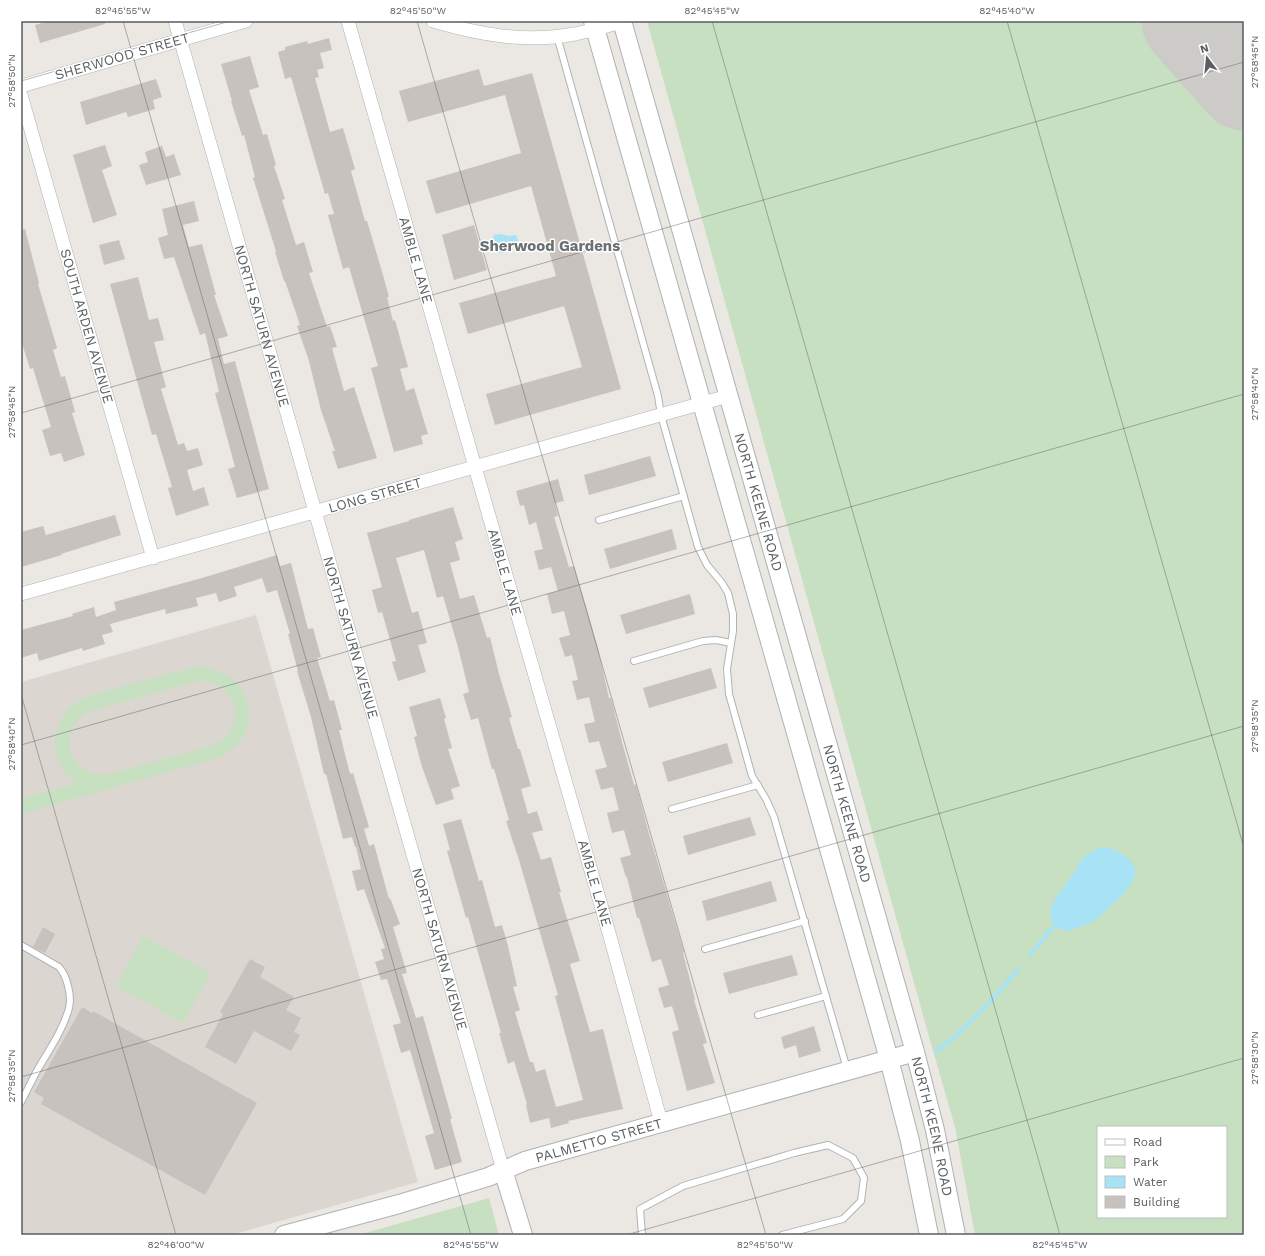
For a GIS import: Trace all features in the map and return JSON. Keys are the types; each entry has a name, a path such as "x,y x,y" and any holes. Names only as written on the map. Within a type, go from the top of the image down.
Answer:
{"main road":[{"name":"NORTH KEENE ROAD","path":"622,22 915,1052 935,1130 956,1235"},
{"name":"NORTH KEENE ROAD","path":"594,25 889,1059 910,1141 929,1235"},
{"name":"PALMETTO STREET","path":"284,1235 488,1177 525,1160 915,1052"},
{"name":"NORTH SATURN AVENUE","path":"504,1170 523,1235"}],"street":[{"name":"NORTH SATURN AVENUE","path":"175,21 504,1170"},
{"name":"SHERWOOD STREET","path":"21,86 246,21"},
{"name":"AMBLE LANE","path":"348,21 609,933 661,1122"},
{"path":"433,21 485,35 520,38 576,34 594,25 622,22"},
{"name":"SOUTH ARDEN AVENUE","path":"21,95 154,558"},
{"name":"LONG STREET","path":"21,594 154,558 728,396"}],"lane":[{"path":"557,36 658,396 660,415 698,547 707,566 722,583 728,593 733,614 734,631 727,669 729,694 752,776 774,817 847,1070"},
{"path":"599,520 684,496"},
{"path":"634,661 703,641 716,640 731,643"},
{"path":"672,809 758,785"},
{"path":"705,949 805,921"},
{"path":"21,945 60,967 65,977 70,1000 69,1009 55,1040 21,1102"},
{"path":"758,1015 826,996"},
{"path":"642,1235 640,1208 683,1186 794,1152 828,1145 853,1158 864,1178 861,1202 843,1219 791,1234 782,1235"}],"shaded area":[{"path":"256,615 418,1182 231,1235 21,1235 21,682"}],"green space":[{"path":"647,21 1156,21 1244,119 1244,1235 975,1235 955,1127"},
{"path":"1221,21 1244,21 1244,47"},
{"path":"197,667 216,670 232,678 242,691 248,705 249,720 244,735 234,748 218,758 21,814 21,799 77,783 64,771 55,750 57,728 64,714 71,706 84,698 100,692","holes":["199,681 213,684 224,690 231,699 235,710 234,721 230,731 221,741 208,747 108,774 95,773 84,769 76,762 71,753 71,732 77,721 87,712"]},
{"path":"143,936 211,973 183,1023 116,986"},
{"path":"489,1198 499,1235 358,1235"}],"water":[{"path":"500,234 509,236 516,235 518,240 517,243 512,245 504,253 497,252 492,242 494,235"},
{"path":"1100,847 1110,848 1125,856 1132,862 1135,868 1135,875 1132,882 1123,894 1094,921 1071,930 1057,927 1052,920 1052,905 1084,857"}],"building":[{"path":"49,21 105,21 105,24 40,43 35,25"},
{"path":"329,38 332,50 320,53 324,68 317,70 319,77 315,78 330,132 343,128 355,169 351,171 365,221 367,221 383,275 393,321 395,320 408,367 400,369 406,391 414,388 428,434 421,436 423,444 394,452 371,368 378,366 349,267 343,269 328,215 334,214 328,193 325,194 291,77 285,79 278,52 285,50 285,47 307,41 308,44"},
{"path":"250,56 259,87 249,90 263,135 267,134 276,165 274,166 285,199 282,200 296,245 304,242 313,272 309,273 327,327 330,326 337,347 332,348 344,391 354,387 377,458 338,469 332,451 335,451 321,410 309,361 297,326 300,325 275,252 276,251 253,178 255,177 244,135 242,136 221,64"},
{"path":"479,69 484,86 532,73 621,389 495,425 486,394 582,367 564,306 468,334 459,303 556,276 531,186 436,214 426,181 521,153 505,95 408,122 399,91"},
{"path":"156,79 162,97 153,100 155,109 128,117 126,112 86,125 80,102"},
{"path":"105,145 112,166 102,170 117,215 93,223 73,155"},
{"path":"162,146 166,157 174,154 181,175 146,185 139,165 148,162 145,152"},
{"path":"194,201 199,221 183,225 189,247 202,244 216,295 214,295 228,336 218,339 224,364 235,361 269,489 237,498 228,469 235,467 215,393 219,392 205,333 200,335 174,257 164,259 158,238 168,235 162,209"},
{"path":"474,225 487,270 454,280 442,235"},
{"path":"25,229 39,283 38,284 57,348 53,350 61,377 65,376 75,412 72,413 85,455 64,462 61,453 50,456 42,430 51,427 33,368 30,369 21,340 21,230"},
{"path":"119,240 125,259 104,265 99,245"},
{"path":"138,277 149,320 158,318 164,340 154,342 166,387 161,389 178,445 184,443 187,451 198,448 203,465 187,470 193,491 204,487 209,505 176,516 168,488 172,487 156,434 152,435 110,284"},
{"path":"650,456 656,476 589,495 584,475"},
{"path":"558,479 564,501 555,503 558,516 554,517 569,567 574,566 587,610 598,648 609,698 611,698 634,785 636,784 684,952 694,1000 707,1043 703,1044 715,1083 687,1091 672,1032 679,1030 672,1006 664,1008 658,988 669,985 661,959 652,962 639,918 637,918 627,877 620,858 631,855 624,830 612,833 607,813 619,810 613,787 601,790 595,770 607,767 599,741 589,743 584,724 595,722 589,697 577,700 572,681 578,680 572,655 565,657 559,638 570,635 564,611 552,614 547,594 558,591 551,567 539,570 534,551 543,549 536,522 529,525 524,505 520,506 516,491"},
{"path":"453,507 463,539 455,542 460,560 450,563 460,599 474,595 487,638 490,637 512,717 509,718 531,786 521,789 528,814 537,811 543,830 532,833 541,860 551,857 561,892 559,892 580,961 570,964 590,1032 603,1029 623,1109 568,1121 569,1123 551,1128 549,1118 530,1123 527,1104 514,1061 508,1064 499,1033 501,1033 468,917 466,918 447,851 450,850 443,824 461,819 479,881 482,880 495,927 502,925 508,946 517,986 513,987 520,1010 515,1012 530,1062 533,1062 536,1072 545,1069 556,1107 583,1100 555,996 558,995 519,860 506,821 509,820 494,769 492,769 478,718 471,720 463,694 469,692 458,647 443,596 437,598 424,550 396,558 412,613 418,611 427,643 418,645 426,672 398,681 392,662 396,661 382,612 378,613 372,590 382,587 367,533"},
{"path":"115,515 121,535 21,567 21,532 43,526 46,535"},
{"path":"672,529 677,549 610,569 604,549"},
{"path":"277,555 280,566 291,563 308,629 313,628 321,657 317,658 330,701 334,700 342,730 339,730 350,774 353,773 369,827 364,829 369,846 374,844 389,899 390,898 400,924 393,927 407,973 402,974 416,1018 423,1016 452,1119 450,1119 462,1162 435,1170 425,1136 434,1133 410,1050 401,1053 393,1025 401,1023 387,979 381,980 375,962 384,959 381,949 385,948 364,889 357,891 352,871 361,869 356,847 352,837 343,839 326,774 324,774 311,717 297,671 288,634 290,634 277,590 267,593 262,578 234,587 237,596 219,602 216,593 196,598 198,606 166,614 165,609 110,624 113,632 102,635 105,644 83,651 82,648 39,661 37,653 21,658 21,630 73,616 72,614 94,607 96,617 116,610 114,602 202,578"},
{"path":"690,594 695,614 626,634 620,615"},
{"path":"711,668 717,688 649,708 643,688"},
{"path":"440,698 452,748 448,749 460,786 451,789 454,799 436,805 422,767 414,737 417,736 409,707"},
{"path":"727,743 733,763 668,782 662,762"},
{"path":"750,817 756,835 688,855 683,836"},
{"path":"771,881 777,901 707,921 702,901"},
{"path":"43,927 55,934 45,953 33,947"},
{"path":"792,955 798,975 729,994 723,973"},
{"path":"250,959 265,967 260,977 294,997 286,1010 301,1018 294,1032 300,1035 291,1051 254,1031 236,1064 205,1047 223,1014 220,1012"},
{"path":"82,1007 92,1013 93,1011 257,1103 205,1195 41,1104 44,1098 34,1092"},
{"path":"814,1026 821,1051 799,1058 796,1045 784,1049 781,1037"}],"waterway":[{"path":"1030,955 1054,926"},
{"path":"936,1052 969,1023 1018,970"}],"runway":[{"path":"1188,21 1244,84"}],"district":[{"name":"Sherwood Gardens","path":"550,246"}]}
